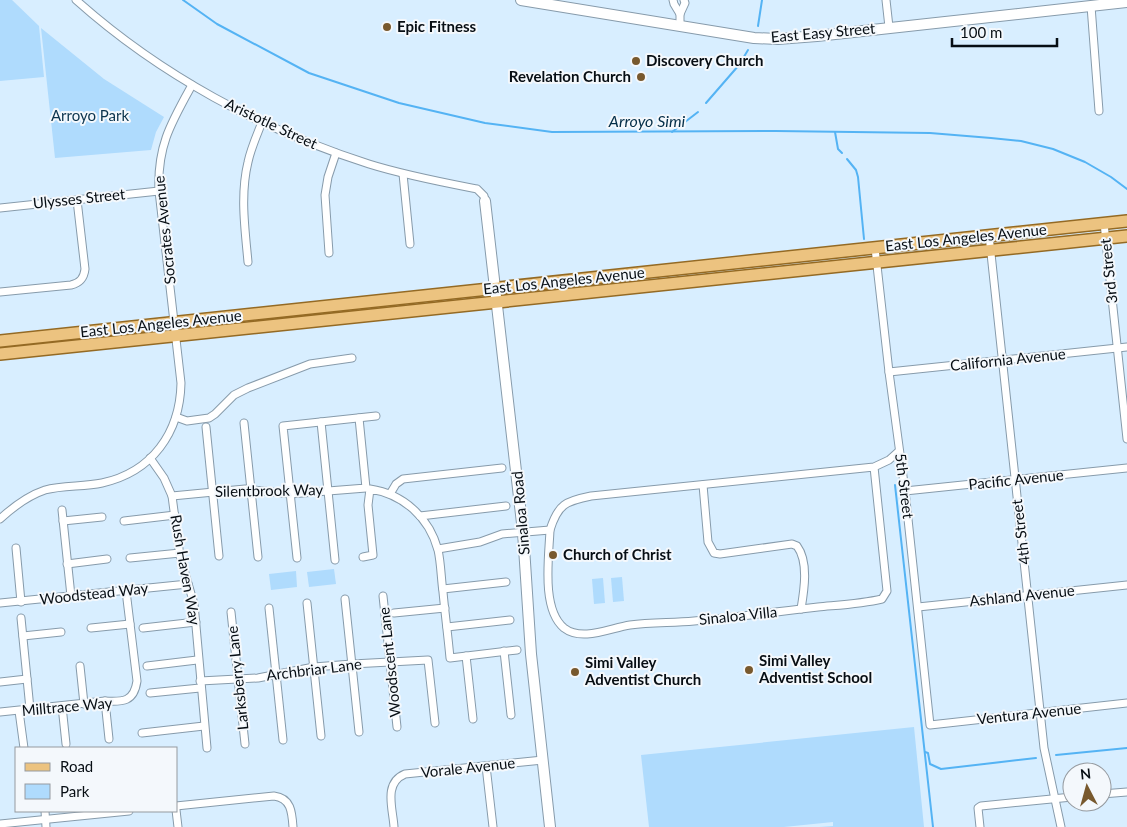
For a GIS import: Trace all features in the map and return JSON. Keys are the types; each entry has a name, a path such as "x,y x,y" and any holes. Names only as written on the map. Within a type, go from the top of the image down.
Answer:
{"main road":[{"name":"East Los Angeles Avenue","path":"0,341 1127,221"},
{"name":"East Los Angeles Avenue","path":"0,354 1127,236"}],"street":[{"name":"Aristotle Street","path":"76,0 138,50 192,85 262,122 301,140 403,174 477,189 486,201"},
{"name":"East Easy Street","path":"521,0 680,24 754,38 778,39 1127,2"},
{"path":"673,0 680,14"},
{"path":"680,24 680,14 685,3 684,0"},
{"path":"886,0 889,27"},
{"path":"1091,6 1099,112"},
{"name":"Socrates Avenue","path":"0,519 20,502 35,494 47,490 116,479 134,470 150,458 169,435 180,402 180,383 175,323 158,190 158,172 162,148 171,124 192,85"},
{"path":"248,262 243,202 247,163 262,122"},
{"path":"329,253 325,195 328,177 336,152"},
{"path":"403,174 410,244"},
{"name":"Ulysses Street","path":"0,208 158,190"},
{"path":"0,292 71,285 77,284 82,280 85,269 77,200"},
{"name":"Sinaloa Road","path":"486,201 525,532 532,654 550,827"},
{"name":"3rd Street","path":"1104,223 1127,439"},
{"name":"4th Street","path":"990,235 1044,748 1061,827"},
{"name":"5th Street","path":"875,248 905,491 930,725"},
{"name":"California Avenue","path":"889,372 1127,347"},
{"path":"176,417 187,421 209,418 234,395 248,388 310,364 352,358"},
{"path":"297,558 283,426 376,416"},
{"path":"359,418 368,488 373,555 363,557"},
{"path":"321,422 335,560"},
{"path":"244,423 258,558"},
{"path":"206,427 220,556"},
{"name":"Sinaloa Villa","path":"874,467 887,591 882,599 695,621 644,623 616,627 593,634 581,634 570,631 563,627 553,612 549,594 550,530 552,521 559,510 569,501 591,496 874,467 889,460 899,450"},
{"name":"Rush Haven Way","path":"150,458 164,478 172,496 180,553 194,604 207,748"},
{"path":"390,494 396,484 403,479 502,468"},
{"name":"Pacific Avenue","path":"905,491 1127,468"},
{"path":"703,485 708,542 714,553 720,554 792,544 797,546 803,559 803,597 800,609"},
{"name":"Silentbrook Way","path":"172,496 251,489 290,494 368,488 390,494 410,506 420,516 433,536 438,549 450,658 466,656"},
{"path":"420,516 506,506"},
{"path":"62,510 71,596"},
{"path":"124,521 175,515"},
{"path":"63,521 102,517"},
{"path":"438,549 480,542 502,534 550,530"},
{"path":"16,548 21,602"},
{"path":"130,558 180,553"},
{"path":"67,564 107,560"},
{"path":"443,589 506,582"},
{"name":"Woodstead Way","path":"0,603 188,584"},
{"name":"Ashland Avenue","path":"918,607 1127,585"},
{"path":"91,628 130,624 126,591"},
{"name":"Woodscent Lane","path":"383,596 397,727"},
{"path":"345,599 359,732"},
{"path":"307,603 321,736"},
{"path":"269,608 283,740"},
{"path":"394,613 445,608"},
{"name":"Larksberry Lane","path":"231,612 245,744"},
{"path":"21,618 30,709"},
{"path":"447,627 510,620"},
{"path":"143,628 196,622"},
{"name":"Milltrace Way","path":"0,712 105,701 119,702 132,696 136,689 137,681 130,624"},
{"path":"22,636 61,632"},
{"path":"473,719 466,656 517,650"},
{"path":"504,651 511,715"},
{"path":"147,666 198,660"},
{"name":"Archbriar Lane","path":"150,693 314,667 428,660 435,723"},
{"path":"80,666 84,704"},
{"path":"0,682 27,679"},
{"path":"105,701 109,739"},
{"name":"Ventura Avenue","path":"930,725 1127,703"},
{"path":"62,706 66,744"},
{"path":"20,710 24,747"},
{"path":"142,732 204,726"},
{"name":"Vorale Avenue","path":"394,827 391,788 395,781 405,774 543,760"},
{"path":"486,766 492,827"},
{"path":"1112,793 1127,792"},
{"path":"178,806 274,796 280,797 286,800 292,811 294,827"},
{"path":"980,827 978,812 980,806 1062,798"},
{"path":"0,824 46,823 123,812"},
{"path":"176,812 178,827"}],"green space":[{"path":"0,0 12,0 39,26 44,77 0,81"},
{"name":"Arroyo Park","path":"41,28 104,79 164,117 156,132 151,150 55,158"},
{"path":"334,569 336,584 309,587 307,572"},
{"path":"296,571 297,587 271,590 269,574"},
{"path":"622,577 624,601 613,602 611,578"},
{"path":"603,578 605,603 594,604 592,579"},
{"path":"914,727 924,827 819,827 833,826 833,822 784,827 649,827 641,755"}],"waterway":[{"name":"Arroyo Simi","path":"183,0 217,24 309,73 399,103 485,123 552,132 776,131 930,133 1021,141 1053,149 1085,162 1127,189"},
{"path":"758,26 762,0"},
{"path":"706,103 739,65 748,50"},
{"path":"672,132 698,112"},
{"path":"835,132 838,149 842,153"},
{"path":"847,159 856,170 858,177 864,239"},
{"path":"895,485 933,827"},
{"path":"1056,755 1127,748"},
{"path":"925,752 928,753 930,764 941,769 1036,758"}],"place":[{"name":"Epic Fitness","path":"387,27"},
{"name":"Discovery Church","path":"636,61"},
{"name":"Revelation Church","path":"641,77"},
{"name":"Church of Christ","path":"553,555"},
{"name":"Simi Valley Adventist School","path":"749,670"},
{"name":"Simi Valley Adventist Church","path":"575,672"}]}
